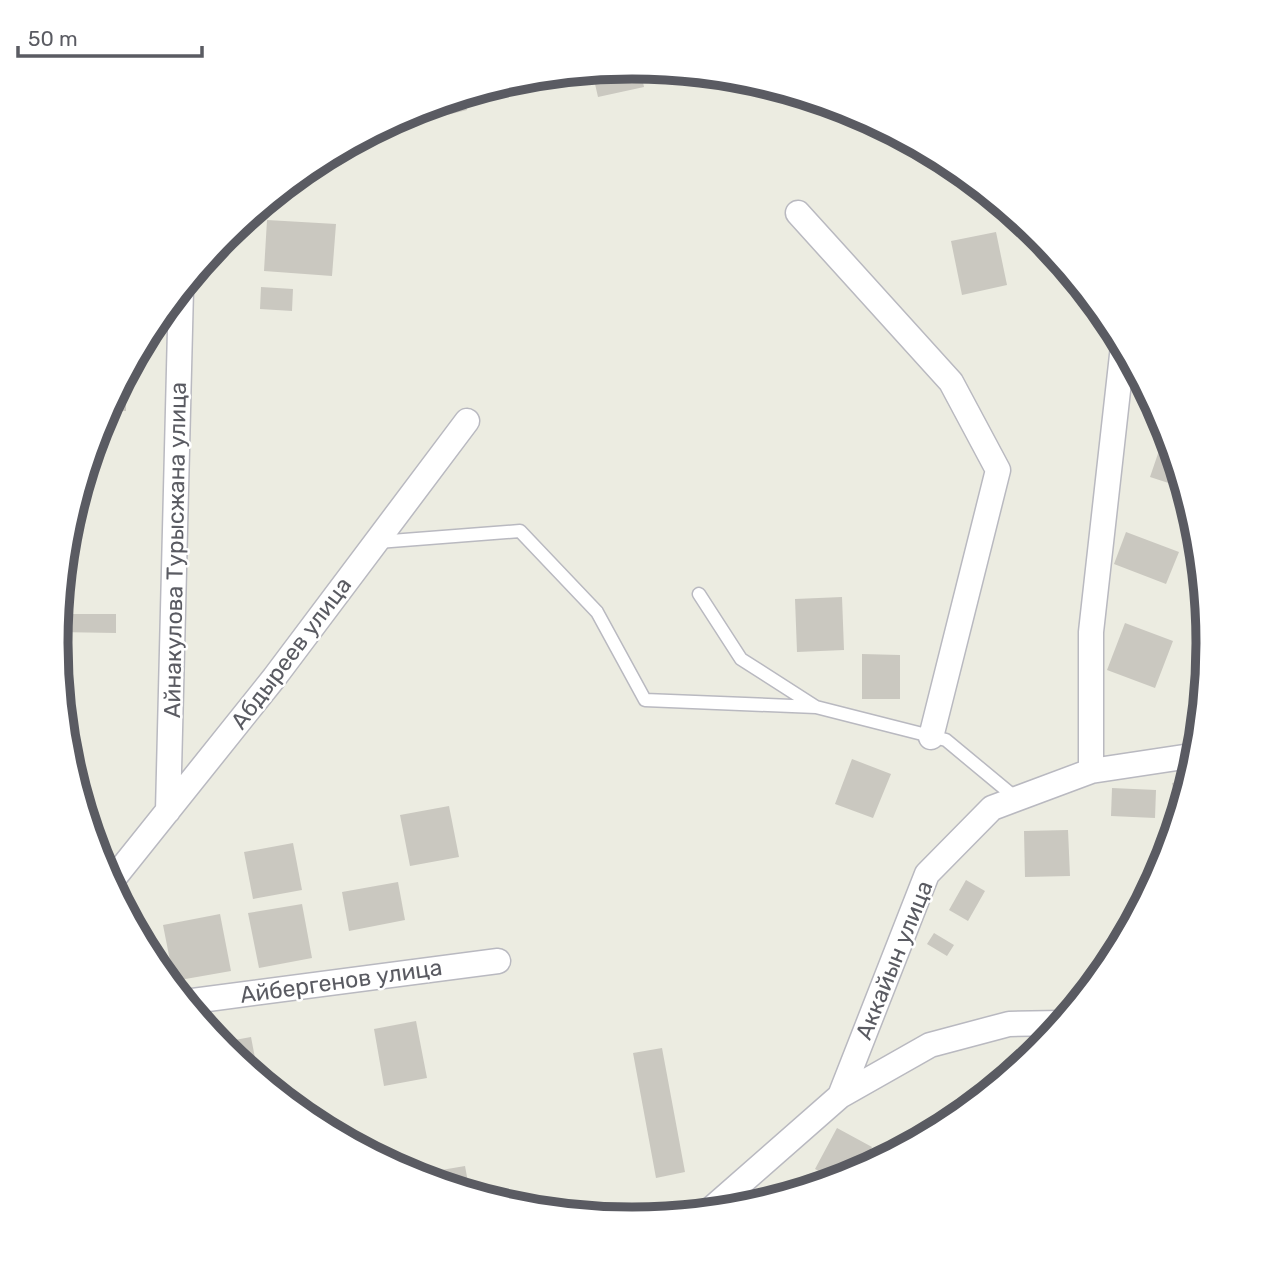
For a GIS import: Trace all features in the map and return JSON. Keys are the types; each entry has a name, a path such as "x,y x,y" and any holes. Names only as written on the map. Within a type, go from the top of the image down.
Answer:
{"street":[{"path":"798,214 951,382 998,470 931,737"},
{"name":"Айнакулова Турысжана улица","path":"168,811 181,306"},
{"path":"1091,771 1091,632 1121,363"},
{"name":"Абдыреев улица","path":"118,874 274,678 467,421"},
{"name":"Аккайын улица","path":"840,1096 926,874 992,808 1091,771 1184,757"},
{"name":"Айбергенов улица","path":"196,1000 498,961"},
{"path":"722,1199 840,1096 930,1045 1009,1024 1048,1023"}],"lane":[{"path":"375,542 520,531 597,612 645,700 817,707 946,740 1017,799"},
{"path":"699,594 741,659 817,707"}],"building":[{"path":"642,79 644,87 598,97 594,80"},
{"path":"466,104 467,110 419,121"},
{"path":"267,220 336,224 332,276 264,271"},
{"path":"996,232 1007,285 962,295 951,241"},
{"path":"261,287 293,289 292,311 260,309"},
{"path":"126,394 126,411 118,411"},
{"path":"1160,447 1173,484 1150,477"},
{"path":"1126,532 1179,552 1166,584 1114,564"},
{"path":"842,597 844,650 797,652 795,599"},
{"path":"69,614 116,614 116,633 68,632"},
{"path":"1125,623 1173,641 1155,688 1107,670"},
{"path":"862,654 900,655 900,699 862,699"},
{"path":"852,759 891,774 873,818 835,804"},
{"path":"1179,782 1175,797 1172,783"},
{"path":"1112,788 1156,790 1155,818 1111,816"},
{"path":"449,806 459,857 410,866 400,815"},
{"path":"1068,830 1070,876 1025,877 1024,831"},
{"path":"293,843 302,890 253,899 244,852"},
{"path":"966,880 985,891 968,921 949,910"},
{"path":"398,882 405,920 349,931 342,892"},
{"path":"302,904 312,958 259,968 248,913"},
{"path":"220,914 231,971 180,980 171,967 163,925"},
{"path":"934,933 954,945 947,956 927,944"},
{"path":"416,1021 427,1078 384,1086 374,1029"},
{"path":"251,1037 256,1063 233,1042"},
{"path":"662,1048 685,1172 656,1178 633,1053"},
{"path":"837,1128 872,1147 867,1155 848,1164 823,1173 815,1169"},
{"path":"465,1166 468,1182 451,1177 435,1171"}]}
